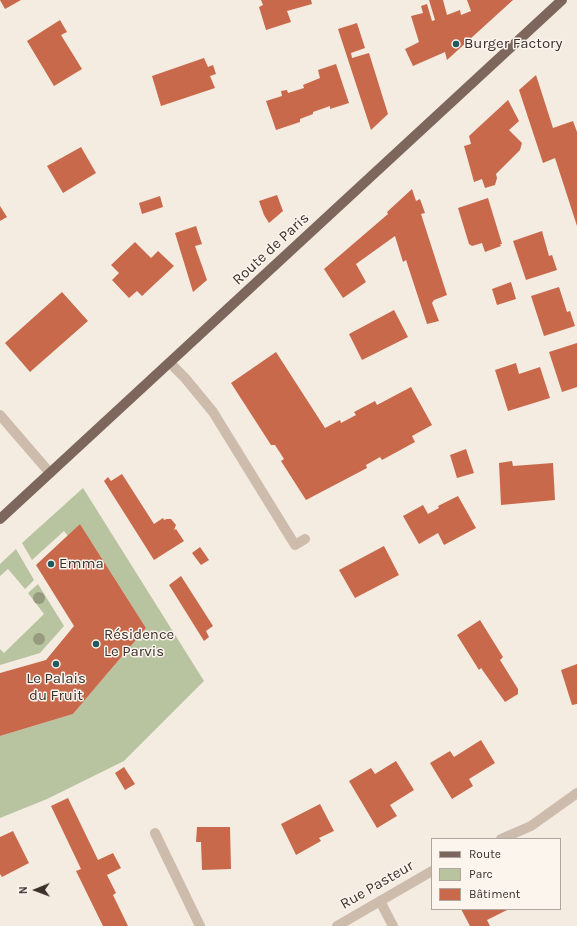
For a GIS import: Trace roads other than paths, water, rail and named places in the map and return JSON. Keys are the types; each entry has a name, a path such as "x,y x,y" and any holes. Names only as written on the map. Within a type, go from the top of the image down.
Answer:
{"main road":[{"name":"Route de Paris","path":"0,519 562,0"}],"street":[{"path":"170,363 187,379 213,412 295,545 305,539"},
{"path":"0,415 50,473"},
{"path":"503,838 531,826 577,793"},
{"path":"155,834 200,926"},
{"name":"Rue Pasteur","path":"337,926 431,872"},
{"path":"380,901 393,926"}],"place":[{"name":"Burger Factory","path":"456,44"},
{"name":"Emma","path":"51,564"},
{"name":"Résidence Le Parvis","path":"96,644"},
{"name":"Le Palais du Fruit","path":"56,664"}]}
